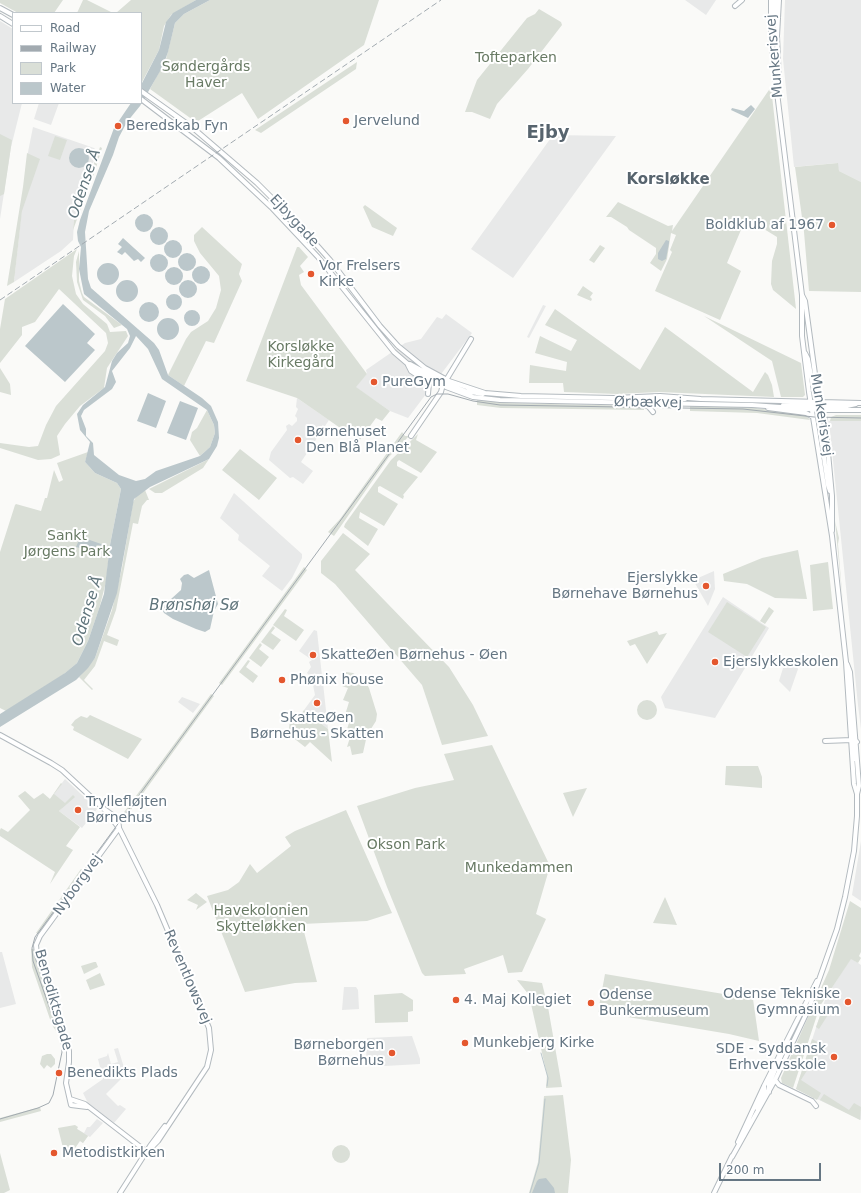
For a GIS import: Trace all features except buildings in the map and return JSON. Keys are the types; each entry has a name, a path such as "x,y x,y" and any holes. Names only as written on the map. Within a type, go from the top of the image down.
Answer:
{"main road":[{"path":"735,6 742,0"},
{"name":"Munkerisvej","path":"771,0 771,38 802,295 801,324 804,350 808,359 832,496 834,517 832,536"},
{"path":"775,0 775,23 777,36"},
{"name":"Munkerisvej","path":"779,0 777,36 780,111"},
{"path":"0,8 12,14"},
{"path":"0,16 12,22"},
{"name":"Ejbygade","path":"142,92 193,128 257,183 298,224 330,260 380,326 398,346 445,382"},
{"name":"Ejbygade","path":"142,101 219,158 275,210 320,260 383,340 407,363 437,383"},
{"name":"Munkerisvej","path":"732,1157 776,1080 809,1008 837,929 850,873 857,816 859,776 847,694 846,662 832,536 814,417 816,405 805,301 802,295"},
{"path":"411,436 471,339"},
{"path":"407,363 445,382"},
{"path":"407,363 411,371 429,384 428,394"},
{"name":"Ørbækvej","path":"437,383 445,382 475,390 507,395 614,398 660,396 816,405 861,410"},
{"name":"Ørbækvej","path":"445,382 469,396 495,400 776,406 816,405"},
{"path":"653,403 656,400 690,398"},
{"path":"816,405 847,406 861,402"},
{"path":"816,405 861,402"},
{"path":"615,403 648,406 653,412"},
{"path":"752,405 806,413 814,417"},
{"name":"Munkerisvej","path":"846,662 850,672 854,740 854,784 857,794"},
{"name":"Reventlowsvej","path":"0,735 51,762 73,779 116,821 157,905 211,1036 211,1050 207,1067 167,1124 158,1141 147,1152 120,1193"},
{"path":"825,741 854,740"},
{"name":"Nyborgvej","path":"37,942 119,828"},
{"name":"Benediktsgade","path":"37,942 37,954 67,1043 70,1062 66,1083 71,1105 87,1107"},
{"name":"Munkerisvej","path":"714,1193 764,1086 823,968"},
{"path":"769,1092 769,1084 787,1047 788,1038"},
{"path":"776,1080 779,1085 812,1101 816,1106"},
{"path":"754,1118 765,1091 764,1086"},
{"path":"70,1098 81,1102 147,1152"}],"shaded area":[{"path":"685,0 716,0 706,15"},
{"path":"785,0 861,0 861,182 839,171 837,163 794,167 783,59"},
{"path":"0,21 12,28 12,104 22,104 11,147 0,219"},
{"path":"39,104 59,104 51,125 34,119"},
{"path":"33,127 94,148 97,151 74,220 73,240 61,251 14,282 28,152"},
{"path":"553,135 616,136 513,278 471,249"},
{"path":"543,305 546,306 529,338 527,337"},
{"path":"446,314 472,333 408,418 390,411 355,387 367,374 366,370 405,343 421,339 437,317 442,319"},
{"name":"Børnehuset Den Blå Planet","path":"297,398 329,420 301,462 313,471 303,484 293,477 290,478 269,460 271,452 287,430 286,426 289,424 292,426 297,421 295,416 298,409 296,407"},
{"path":"829,421 861,421 861,729 858,705"},
{"path":"234,493 302,554 302,558 292,578 282,591 262,576 270,566 238,540 239,535 220,518"},
{"name":"Ejerslykke Børnehave Børnehus","path":"714,571 715,589 708,606 692,578 697,576 698,578"},
{"name":"Ejerslykkeskolen","path":"723,597 769,628 715,718 665,708 661,697"},
{"name":"SkatteØen Børnehus - Øen","path":"314,630 317,631 322,676 317,682 311,683 311,677 307,673 311,667 309,662 312,660 299,651"},
{"path":"784,665 796,666 798,669 790,692 779,681"},
{"name":"SkatteØen Børnehus - Skatten","path":"323,683 328,729 304,710 315,695 313,685"},
{"path":"182,697 200,704 193,713 178,702"},
{"name":"Tryllefløjten Børnehus","path":"65,779 97,809 82,828 59,811 62,808 50,799"},
{"path":"861,841 861,901 852,895"},
{"path":"0,952 2,952 16,1004 0,1008"},
{"name":"SDE - Syddansk Erhvervsskole","path":"851,958 861,965 861,1120 796,1089 826,997"},
{"path":"344,987 356,987 358,990 359,1009 342,1010"},
{"name":"Børneborgen Børnehus","path":"412,1036 420,1059 420,1064 385,1066 368,1063 366,1061 367,1038"},
{"path":"118,1048 126,1074 106,1094 118,1106 120,1105 126,1109 114,1123 88,1103 83,1093 103,1079 98,1059 107,1056 108,1053 111,1064 118,1062 114,1049"},
{"path":"97,1119 103,1123 90,1137 88,1136 83,1143 73,1136 77,1129 84,1133 87,1127 90,1127"}],"green space":[{"path":"0,0 63,0 55,12 16,12 0,3"},
{"path":"83,0 87,0 111,12 77,12"},
{"path":"131,0 196,0 171,15 164,26 159,50 142,82 142,12 117,12"},
{"name":"Søndergårds Haver","path":"210,0 379,0 364,45 258,119 242,93 198,121 193,120 150,89 166,59 175,23 184,14"},
{"name":"Tofteparken","path":"539,9 561,22 562,25 528,69 497,104 490,119 472,112 465,112 477,80 527,18 535,14"},
{"path":"357,62 356,69 261,133 255,130"},
{"path":"771,87 796,309 773,290 771,284 772,261 777,244 777,237 746,218 727,263 741,271 720,320 655,291 672,252 670,250 676,235 671,233 667,259 661,271 650,263 656,254 656,248 611,217 606,217 618,202 668,226 673,225 672,231"},
{"path":"0,134 12,140 4,194 0,196"},
{"path":"55,136 67,140 60,160 48,156"},
{"path":"100,147 102,148 95,171 73,230 74,220"},
{"path":"27,153 40,159 22,211 14,282 7,286 23,187"},
{"path":"838,163 839,171 861,182 861,292 809,291 804,232 795,167"},
{"path":"365,205 397,228 393,236 372,227 363,207"},
{"path":"202,227 242,264 239,274 242,281 214,343 206,341 184,386 168,375 191,332 208,321 216,308 221,290 219,276 200,253 194,241 194,235"},
{"path":"600,245 605,248 594,263 589,260"},
{"name":"Korsløkke Kirkegård","path":"297,247 299,247 308,257 300,266 304,272 299,275 301,285 367,374 356,387 390,411 382,421 376,418 359,441 297,398 246,381"},
{"path":"77,249 74,256 72,276 76,294 83,304 107,324 110,332 126,331 128,336 107,368 104,388 80,406 57,436 60,455 51,459 38,460 0,448 0,443 29,447 38,446 46,425 56,406 105,351 108,343 106,333 59,289 35,322 22,327 22,335 0,363 0,329 5,299"},
{"path":"79,251 79,281 84,297 122,325 114,328 105,316 83,300 77,282 76,262"},
{"path":"583,286 593,293 590,297 592,299 591,301 577,295"},
{"path":"555,309 640,370 665,327 753,392 765,372 768,375 772,385 774,397 659,392 617,394 564,392 563,383 529,383 530,365 566,371 567,362 535,353 540,336 571,351 577,340 545,325"},
{"path":"704,316 801,363 805,395 803,397 781,397 772,361"},
{"path":"0,368 10,384 11,395 0,392"},
{"path":"477,400 504,403 644,406 644,410 501,408 477,405"},
{"path":"690,406 749,407 806,415 810,420 757,413 690,411"},
{"path":"207,410 214,425 215,433 210,447 200,456 190,440 192,432 197,428"},
{"path":"836,415 861,415 861,421 830,421 831,417"},
{"path":"402,432 405,436 409,436 389,457 334,536 328,532 340,519"},
{"path":"418,434 416,440 437,452 421,473 399,460 397,462 397,466 418,477 403,495 403,499 380,486 378,487 378,492 398,504 384,526 360,512 359,518 378,529 368,546 344,527 345,524 391,460"},
{"path":"240,449 277,478 259,500 222,470"},
{"name":"Sankt Jørgens Park","path":"88,452 85,462 95,473 117,483 121,489 110,545 106,582 99,609 88,641 77,663 63,675 6,711 0,708 0,552 15,505 41,511 45,498 47,498 54,470 59,482 63,480 57,463"},
{"path":"209,459 203,468 162,493 155,493 149,489"},
{"path":"145,490 149,500 147,500 142,506 138,524 133,523 116,610 107,635 119,640 117,646 104,641 95,666 84,680 93,689 92,690 79,677 95,658 112,610 122,568 133,502 137,495"},
{"path":"835,521 839,538 838,544 843,605"},
{"path":"343,533 370,554 355,570 449,667 473,705 488,736 442,745 422,685 335,584 321,573 321,561"},
{"path":"798,550 807,599 775,598 747,584 724,581 723,574 762,558"},
{"path":"828,562 833,609 813,611 810,565"},
{"path":"304,567 307,570 222,685 219,683"},
{"path":"727,602 766,627 747,657 708,632"},
{"path":"769,607 774,611 765,624 760,621"},
{"path":"285,609 287,610 284,616 304,630 296,641 273,625"},
{"path":"273,626 275,628 271,633 281,640 273,650 261,642"},
{"path":"657,631 659,635 667,633 647,664 635,644 630,646 627,641"},
{"path":"260,643 262,645 259,649 269,657 261,667 249,658"},
{"path":"248,660 250,661 246,667 258,676 253,683 239,672"},
{"path":"346,672 353,673 365,681 369,688 377,714 376,721 367,735 363,753 352,755 350,746 347,747 352,731 347,729 351,717 345,715 349,702 343,700 348,688 342,686"},
{"path":"211,694 214,696 125,818 122,815"},
{"path":"647,700 654,703 657,710 654,717 647,720 640,717 637,710 640,703"},
{"path":"304,710 328,729 332,762 310,742 305,747 287,733 290,719 295,722"},
{"path":"90,715 142,739 128,759 73,730 74,727 71,725 75,720 81,716 87,718"},
{"path":"492,745 550,866 536,914 546,919 522,972 508,973 503,955 464,969 466,974 425,976 422,973 387,887 357,806 415,788 454,780 444,754"},
{"path":"726,766 758,766 762,777 762,788 725,785"},
{"path":"61,783 62,784 54,794 65,803 73,795 75,797 59,811 80,827 66,846 73,850 50,884 55,872 0,836 0,830 1,828 8,832 30,810 18,796 25,791 34,799 43,793 50,799"},
{"path":"587,788 586,790 573,817 563,793"},
{"name":"Havekolonien Skytteløkken","path":"346,810 392,913 367,921 302,924 317,982 295,983 245,992 207,896 228,890 239,882 250,864 257,873 291,846 285,837 295,831"},
{"path":"81,869 86,873 40,935 36,933"},
{"path":"196,893 207,902 196,910 198,905 187,900"},
{"path":"665,897 677,925 653,923"},
{"path":"850,901 861,908 861,952 859,956 861,958 858,963 851,959 820,1006 793,1088 782,1083 781,1078 829,970"},
{"path":"31,949 34,949 62,1035 56,1031 52,1025 32,967"},
{"path":"96,962 98,967 84,974 81,966"},
{"path":"100,973 105,985 90,990 86,980"},
{"path":"605,974 753,999 759,1041 729,1034 598,1012"},
{"path":"517,980 542,983 548,1007 562,1087 546,1088 547,1075 529,995"},
{"path":"402,993 413,1000 413,1011 408,1012 408,1022 375,1023 374,995"},
{"path":"824,1005 831,1010 819,1029 816,1027"},
{"path":"812,1039 823,1045 801,1080 821,1093 817,1100 796,1089"},
{"path":"51,1054 55,1059 55,1064 51,1068 47,1065 44,1069 40,1064 42,1056"},
{"path":"824,1094 849,1110 854,1103 861,1107 860,1120 820,1100"},
{"path":"563,1095 571,1160 568,1193 529,1193 538,1162 544,1096"},
{"path":"40,1107 41,1111 0,1122 0,1118"},
{"path":"75,1125 78,1127 77,1129 88,1136 83,1143 80,1141 69,1157 64,1152 58,1128"},
{"path":"341,1145 347,1148 350,1154 347,1160 341,1163 335,1160 332,1154 335,1148"},
{"path":"0,1153 10,1190 4,1193 0,1193"}],"water":[{"path":"196,0 210,0 184,14 175,23 163,66 142,103 142,83 159,50 166,22 173,13"},
{"path":"130,104 141,104 127,122 119,137 113,155 89,211 85,232 88,279 91,288 154,343 159,350 168,375 202,398 211,406 218,422 219,438 217,446 209,459 150,487 134,499 117,593 95,658 88,668 76,680 0,727 0,714 65,673 77,663 88,641 104,594 110,545 121,489 117,483 95,473 85,462 90,442 80,430 77,414 83,405 105,387 112,361 117,353 128,343 130,336 127,329 84,294 79,269 81,247 78,241 77,232 114,128","holes":["136,336 148,349 162,379 207,410 214,425 215,433 210,447 200,456 156,471 145,479 136,481 119,475 94,455 93,443 86,436 86,429 81,416 84,410 112,389 116,382 112,371 130,348"]},
{"path":"751,105 755,109 748,118 731,110 732,108 744,111"},
{"path":"75,148 83,148 89,154 89,162 83,168 75,168 69,162 69,154"},
{"path":"144,214 150,217 153,223 150,229 144,232 138,229 135,223 138,217"},
{"path":"159,227 165,230 168,236 165,242 159,245 153,242 150,236 153,230"},
{"path":"123,238 145,258 141,262 138,259 134,261 125,252 122,255 117,252 122,247 118,244"},
{"path":"173,240 179,243 182,249 179,255 173,258 167,255 164,249 167,243"},
{"path":"666,240 669,241 669,243 666,259 662,261 658,259 658,253"},
{"path":"187,253 193,256 196,262 193,268 187,271 181,268 178,262 181,256"},
{"path":"159,254 165,257 168,263 165,269 159,272 153,269 150,263 153,257"},
{"path":"108,263 116,266 119,274 116,282 108,285 100,282 97,274 100,266"},
{"path":"201,266 207,269 210,275 207,281 201,284 195,281 192,275 195,269"},
{"path":"174,267 180,270 183,276 180,282 174,285 168,282 165,276 168,270"},
{"path":"127,280 135,283 138,291 135,299 127,302 119,299 116,291 119,283"},
{"path":"188,280 194,283 197,289 194,295 188,298 182,295 179,289 182,283"},
{"path":"171,294 177,294 182,299 180,308 177,310 171,310 166,305 166,299"},
{"path":"145,302 153,302 159,308 159,316 153,322 145,322 139,316 139,308"},
{"path":"63,304 95,334 87,343 95,350 65,382 25,346"},
{"path":"192,310 198,312 200,318 198,324 192,326 186,324 184,318 186,312"},
{"path":"168,318 172,319 178,325 178,333 172,339 168,340 164,339 158,333 157,329 158,325 164,319"},
{"path":"148,393 166,401 156,428 137,421"},
{"path":"180,401 198,408 186,440 167,433"},
{"path":"84,538 105,546 97,545 92,551 76,547 79,540"},
{"name":"Brønshøj Sø","path":"209,570 218,604 214,611 210,629 205,632 196,629 173,619 164,613 161,608 181,590 182,583 180,579 184,575 188,574 194,578"},
{"path":"546,1178 554,1188 555,1193 532,1193 537,1181 539,1179"}],"waterway":[{"path":"541,1053 548,1078 547,1086"},
{"path":"530,1193 539,1163 545,1099"}],"tram line":[{"path":"0,1119 38,1108 49,1103 53,1095 62,1052 61,1040 33,961 32,948 35,937 431,397 437,394 448,394 473,401 500,405 743,409 814,417 861,418"}],"railway":[{"path":"0,300 441,0"}],"place":[{"name":"Jervelund","path":"346,121"},
{"name":"Beredskab Fyn","path":"118,126"},
{"name":"Boldklub af 1967","path":"832,225"},
{"name":"Vor Frelsers Kirke","path":"311,274"},
{"name":"PureGym","path":"374,382"},
{"name":"Børnehuset Den Blå Planet","path":"298,440"},
{"name":"Ejerslykke Børnehave Børnehus","path":"706,586"},
{"name":"SkatteØen Børnehus - Øen","path":"313,655"},
{"name":"Ejerslykkeskolen","path":"715,662"},
{"name":"Phønix house","path":"282,680"},
{"name":"SkatteØen Børnehus - Skatten","path":"317,703"},
{"name":"Tryllefløjten Børnehus","path":"78,810"},
{"name":"4. Maj Kollegiet","path":"456,1000"},
{"name":"Odense Tekniske Gymnasium","path":"848,1002"},
{"name":"Odense Bunkermuseum","path":"591,1003"},
{"name":"Munkebjerg Kirke","path":"465,1043"},
{"name":"Børneborgen Børnehus","path":"392,1053"},
{"name":"SDE - Syddansk Erhvervsskole","path":"834,1057"},
{"name":"Benedikts Plads","path":"59,1073"},
{"name":"Metodistkirken","path":"54,1153"}],"district":[{"name":"Ejby","path":"548,133"},
{"name":"Korsløkke","path":"668,180"}],"water label":[{"name":"Odense Å","path":"85,184"},
{"name":"Odense Å","path":"88,611"}],"park label":[{"name":"Okson Park","path":"406,845"},
{"name":"Munkedammen","path":"519,868"}]}
